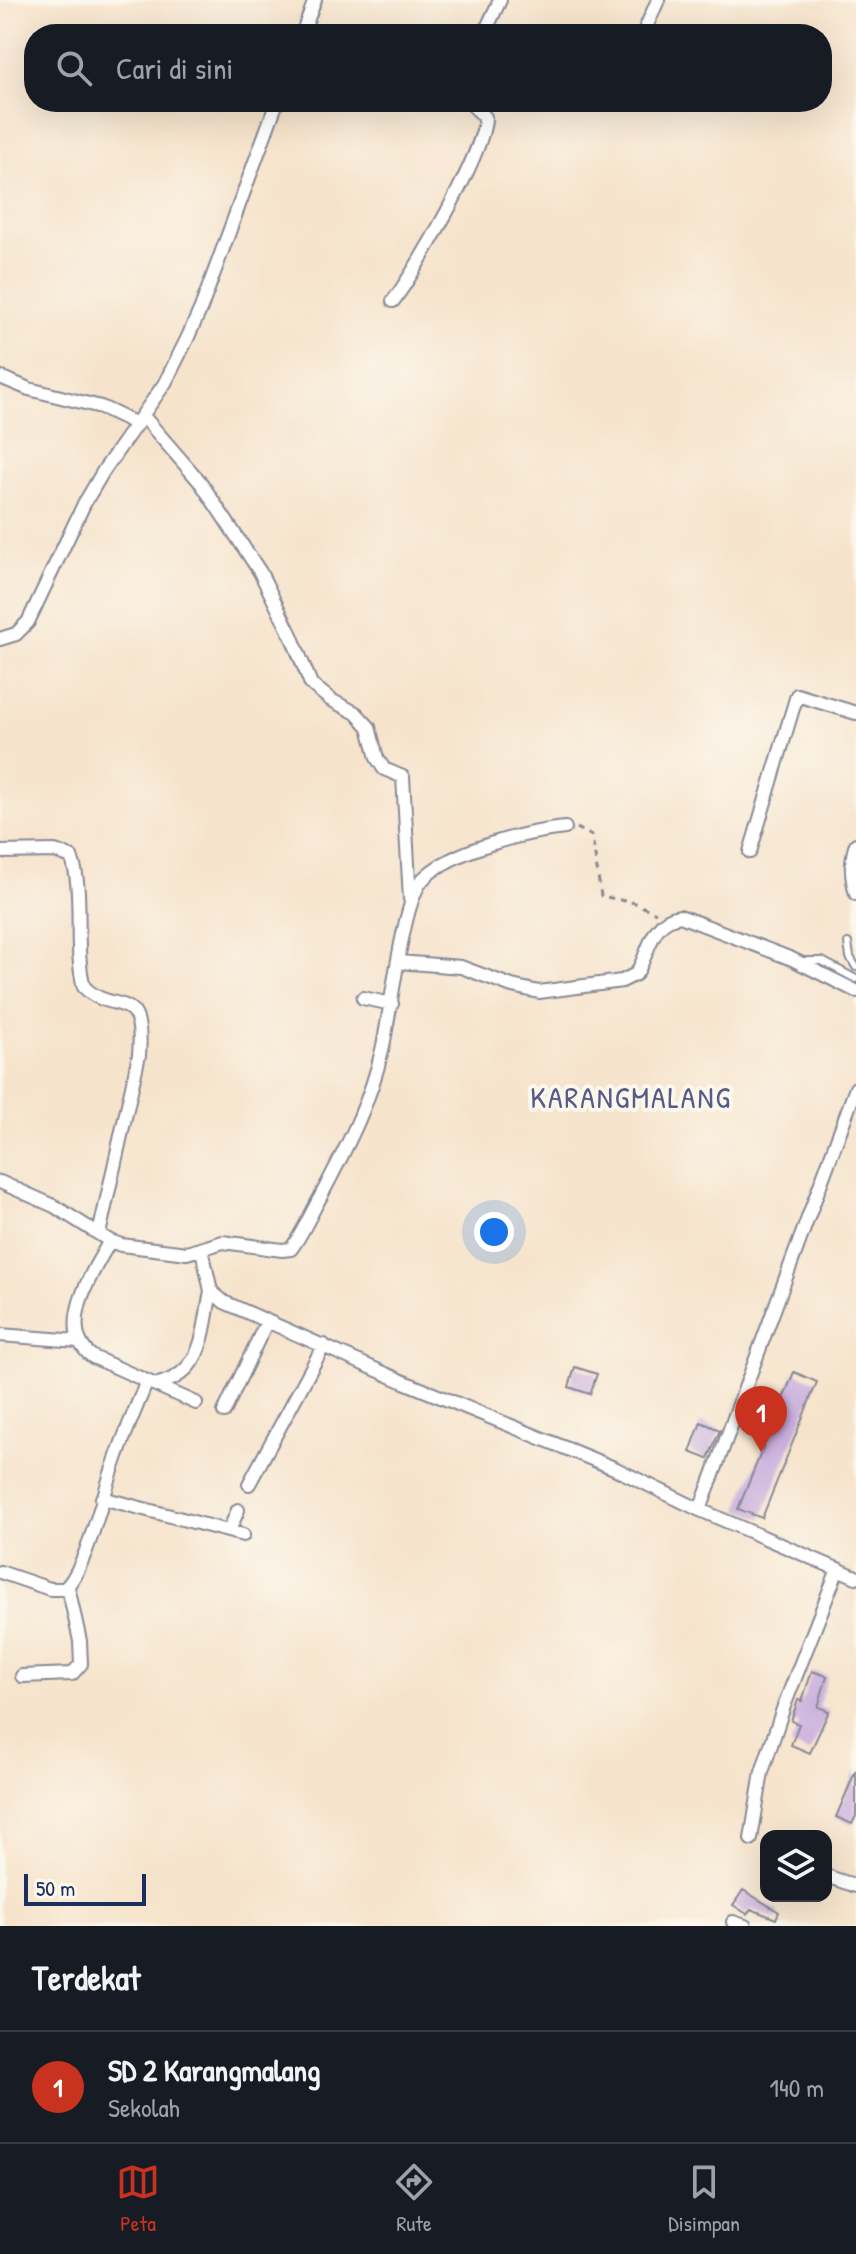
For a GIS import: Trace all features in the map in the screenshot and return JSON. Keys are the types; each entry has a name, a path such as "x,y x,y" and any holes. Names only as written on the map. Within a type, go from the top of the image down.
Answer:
{"street":[{"path":"306,24 315,0"},
{"path":"489,24 500,0"},
{"path":"647,24 658,0"},
{"path":"0,639 16,634 28,622 84,504 165,383 201,308 273,112"},
{"path":"393,301 424,256 478,144 485,117 480,112"},
{"path":"0,377 29,389 86,402 140,420 201,483 260,572 311,684 331,700 356,713 369,727 377,758 386,772 401,775 404,782 410,906 375,1080 361,1119 292,1247 282,1250 223,1242 187,1253 157,1251 104,1238 54,1206 0,1182"},
{"path":"750,852 797,695 856,713"},
{"path":"410,906 423,879 448,863 497,842 565,828"},
{"path":"856,844 851,872 856,894"},
{"path":"0,852 55,851 71,857 76,873 78,943 84,987 92,994 126,1006 138,1020 140,1030 139,1055 104,1238 82,1300 76,1326 78,1341 93,1357 196,1403"},
{"path":"399,962 461,967 532,991 557,991 622,981 636,974 656,930 666,920 680,916 796,962 856,991"},
{"path":"363,998 392,1004"},
{"path":"700,1510 856,1088"},
{"path":"152,1382 176,1378 191,1366 201,1339 211,1291 202,1250"},
{"path":"211,1291 219,1300 404,1382 614,1468 700,1510 856,1577"},
{"path":"224,1412 267,1321"},
{"path":"0,1335 78,1341"},
{"path":"249,1484 324,1345"},
{"path":"0,1572 50,1589 68,1587 80,1565 102,1498 152,1382"},
{"path":"102,1498 243,1535"},
{"path":"229,1531 238,1510"},
{"path":"751,1839 762,1772 838,1569"},
{"path":"22,1676 72,1674 81,1664 80,1641 68,1587"},
{"path":"832,1878 854,1884 856,1869"}],"lane":[{"path":"848,943 856,967"},
{"path":"796,962 809,959 822,961 856,979"}],"path":[{"path":"565,828 580,829 592,836 601,896 635,903 666,920"}],"building":[{"path":"575,1367 597,1374 590,1394 569,1387"},
{"path":"794,1372 817,1382 762,1518 738,1509"},
{"path":"701,1422 720,1430 708,1459 690,1452"},
{"path":"812,1671 827,1676 818,1707 829,1711 810,1753 791,1745 799,1724 791,1721"},
{"path":"856,1770 856,1816 852,1824 836,1817"},
{"path":"743,1890 779,1912 776,1919 751,1909 747,1914 733,1905"}],"place":[{"name":"SD 2 Karangmalang","path":"761,1452"}],"district":[{"name":"KARANGMALANG","path":"631,1097"}]}
